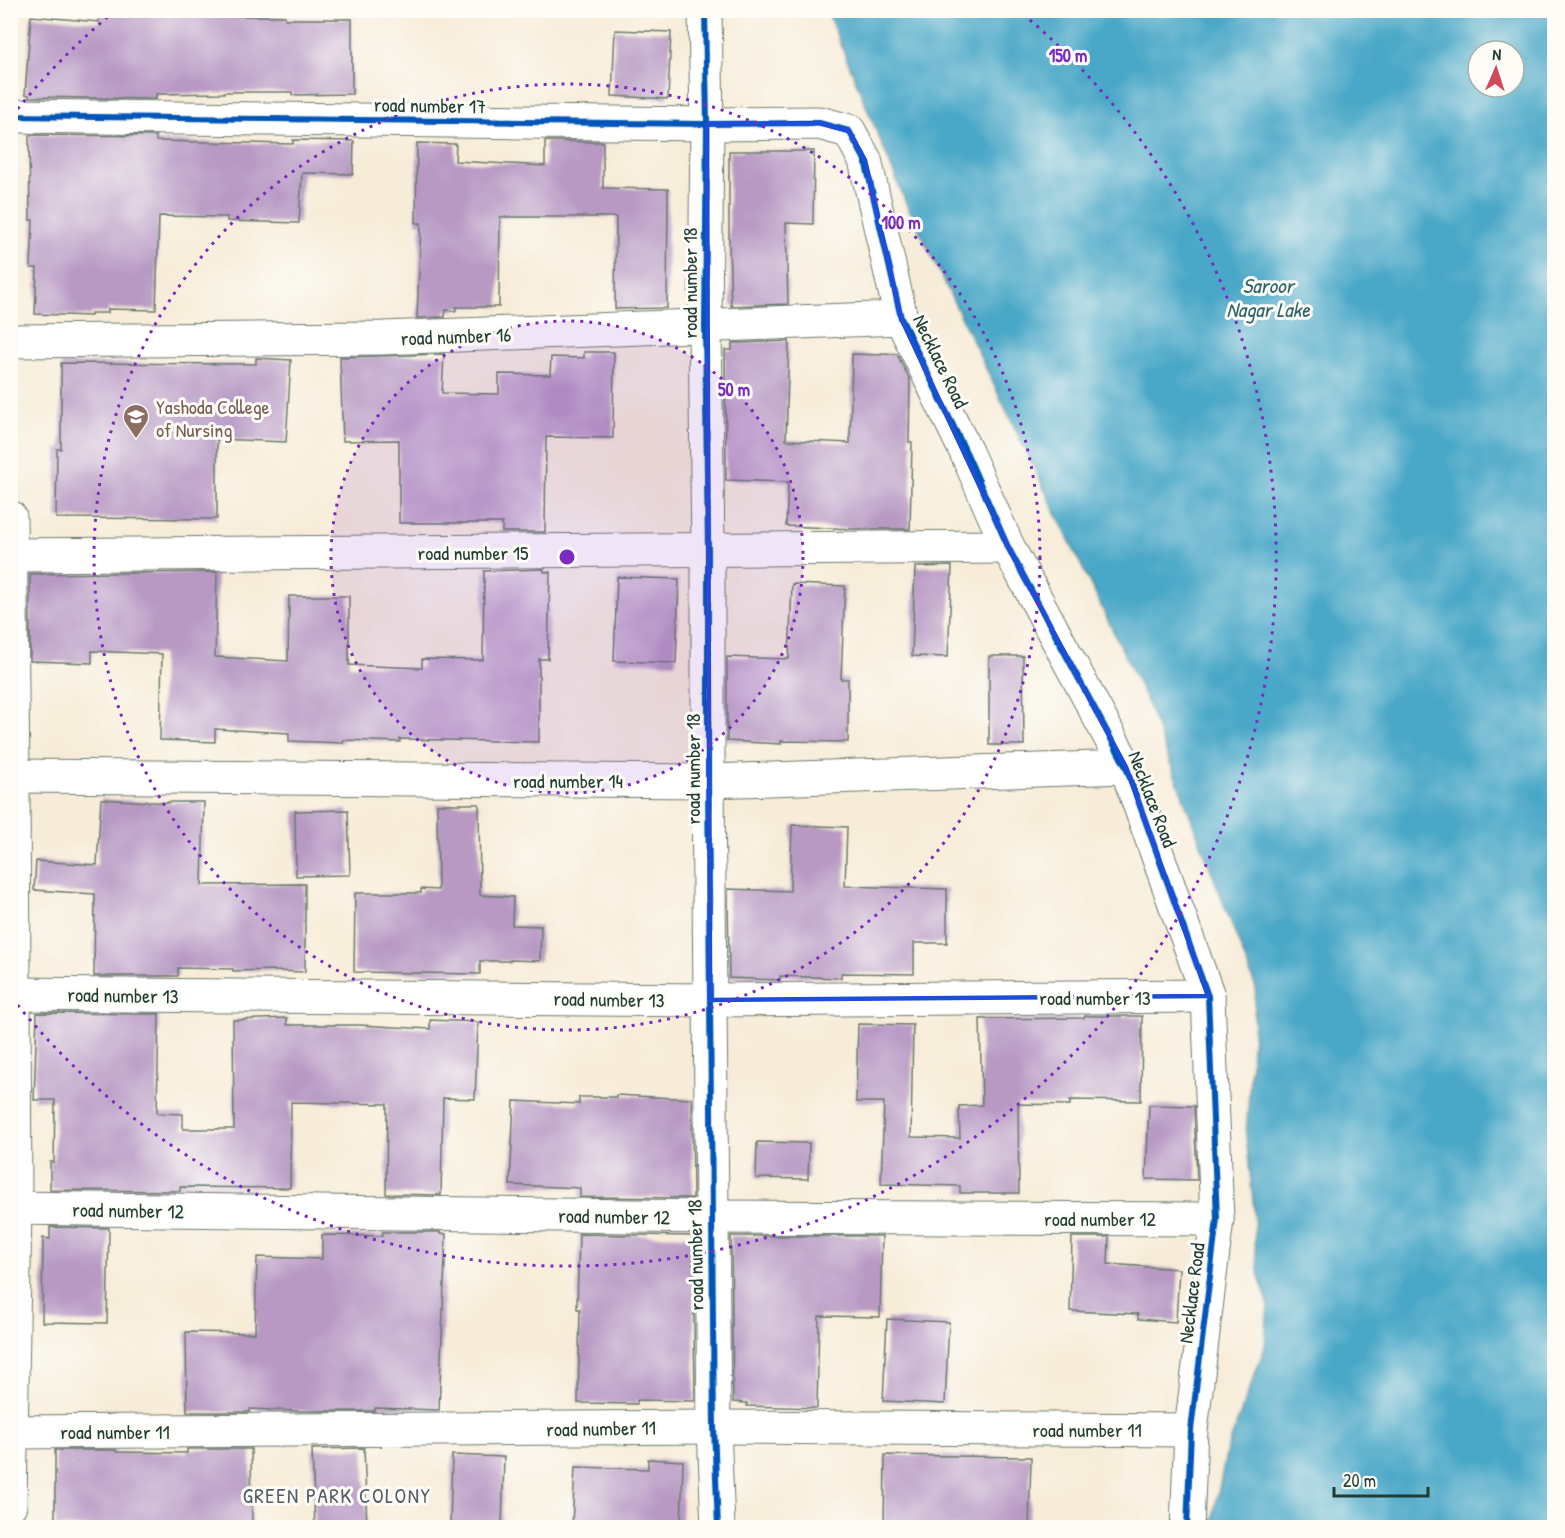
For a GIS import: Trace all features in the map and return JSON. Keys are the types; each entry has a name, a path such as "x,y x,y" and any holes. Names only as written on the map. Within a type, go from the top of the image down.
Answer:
{"street":[{"name":"road number 18","path":"705,10 711,1217 718,1527"},
{"name":"road number 17","path":"10,116 707,124 819,123 849,131"},
{"name":"Necklace Road","path":"849,131 865,160 901,318 968,454 1008,547 1126,767 1208,996 1217,1219 1191,1430 1187,1527"},
{"name":"road number 16","path":"10,341 382,338 901,318"},
{"path":"10,517 13,1208 10,1505"},
{"name":"road number 15","path":"11,555 1008,547"},
{"name":"road number 14","path":"12,776 708,781 1126,767"},
{"name":"road number 13","path":"12,994 710,1000 1208,996"},
{"name":"road number 12","path":"13,1208 711,1217 1217,1219"},
{"name":"road number 11","path":"11,1432 714,1427 1191,1430"}],"highlighted area":[{"path":"819,123 849,131 865,160 901,318 1008,547 1126,767 1208,996 710,1000 707,124"}],"water":[{"name":"Saroor Nagar Lake","path":"827,11 1554,11 1554,1527 1211,1527 1227,1450 1265,1347 1268,1302 1259,1277 1246,1137 1256,988 1145,697 906,203"}],"building":[{"path":"99,10 153,10 153,15 352,19 352,94 292,95 292,92 224,92 156,94 156,99 29,97 25,94 31,16 99,22"},
{"path":"615,30 671,32 668,99 612,96"},
{"path":"29,135 156,136 156,141 293,144 293,140 354,141 353,174 302,173 299,223 227,221 227,217 159,216 156,310 108,309 108,313 91,313 91,316 35,314 37,268 31,268 33,220 30,220"},
{"path":"545,141 603,142 603,188 668,189 667,308 615,309 616,217 500,217 499,307 456,307 456,311 446,310 445,317 417,318 421,223 416,223 417,143 456,144 455,161 545,166"},
{"path":"729,151 814,151 813,224 786,223 788,304 731,306"},
{"path":"789,341 786,440 850,443 852,354 897,354 910,380 909,442 912,442 910,529 786,526 788,482 726,480 725,350 732,350 732,343"},
{"path":"584,352 614,352 613,438 546,437 545,532 502,532 502,523 399,523 399,440 343,441 340,357 444,354 442,393 499,394 499,374 550,375 551,357 584,358"},
{"name":"Yashoda College of Nursing","path":"256,358 291,360 286,442 217,439 217,519 56,518 57,449 61,449 61,363 256,364"},
{"path":"952,566 948,657 912,656 915,567"},
{"path":"544,569 544,572 550,572 548,659 539,659 539,742 400,739 400,742 289,741 289,733 215,729 215,742 160,740 162,654 92,651 92,663 30,661 30,574 217,572 215,657 288,661 289,596 349,596 349,665 422,668 422,659 483,660 484,571"},
{"path":"617,577 679,579 676,663 614,661"},
{"path":"792,584 845,586 841,679 848,679 848,742 781,741 781,744 727,741 727,657 789,659"},
{"path":"989,656 1023,656 1024,745 989,745"},
{"path":"101,799 168,803 204,802 202,885 305,884 305,972 178,968 178,976 94,976 95,894 34,890 36,861 97,865"},
{"path":"437,804 479,804 480,895 513,897 512,925 541,926 540,961 480,961 480,974 354,972 355,893 421,893 421,889 438,890"},
{"path":"348,810 350,875 296,876 295,811"},
{"path":"792,825 847,827 845,886 947,889 947,943 914,943 914,974 841,973 841,978 780,976 780,980 729,978 728,889 790,891"},
{"path":"37,1013 159,1014 157,1113 183,1114 183,1129 234,1129 233,1020 287,1018 287,1025 360,1025 430,1029 430,1020 478,1022 475,1099 443,1098 441,1195 386,1194 387,1104 291,1102 290,1188 180,1187 180,1191 50,1190 50,1162 54,1162 55,1100 34,1100"},
{"path":"1085,1016 1142,1016 1141,1101 1070,1100 1070,1105 1018,1104 1019,1193 960,1193 960,1186 881,1184 884,1102 856,1102 858,1024 913,1025 911,1137 960,1138 959,1106 982,1105 980,1019 1084,1018"},
{"path":"616,1095 692,1099 693,1198 580,1197 580,1188 510,1185 514,1101 579,1104 579,1097 616,1097"},
{"path":"1149,1105 1194,1106 1197,1180 1146,1179"},
{"path":"757,1142 809,1143 808,1179 756,1178"},
{"path":"50,1227 109,1228 107,1323 42,1322 43,1238 50,1239"},
{"path":"383,1232 440,1232 440,1234 446,1234 439,1410 375,1408 375,1411 250,1409 250,1412 187,1412 186,1332 255,1333 257,1257 322,1259 322,1235 382,1236"},
{"path":"579,1234 693,1236 695,1401 637,1400 637,1404 578,1403"},
{"path":"731,1236 882,1236 880,1317 819,1316 817,1408 747,1406 747,1403 733,1402"},
{"path":"1072,1237 1109,1237 1108,1264 1179,1269 1176,1322 1138,1319 1138,1314 1070,1311"},
{"path":"887,1319 949,1322 945,1404 883,1401"},
{"path":"364,1448 367,1527 315,1527 312,1449"},
{"path":"187,1449 251,1449 252,1527 55,1527 55,1450 187,1453"},
{"path":"452,1455 504,1457 502,1527 450,1527"},
{"path":"885,1455 1031,1457 1029,1527 884,1527"},
{"path":"648,1459 683,1461 681,1527 572,1527 575,1467 648,1469"}],"cycle path":[{"path":"705,10 708,781 714,1427 718,1528"},
{"path":"10,116 707,124 819,123 849,131 865,160 901,318 967,454 1008,547 1126,767 1208,996 1217,1219 1191,1430 1187,1528"}],"place":[{"name":"Yashoda College of Nursing","path":"136,440"}],"district":[{"name":"GREEN PARK COLONY","path":"337,1495"}]}
